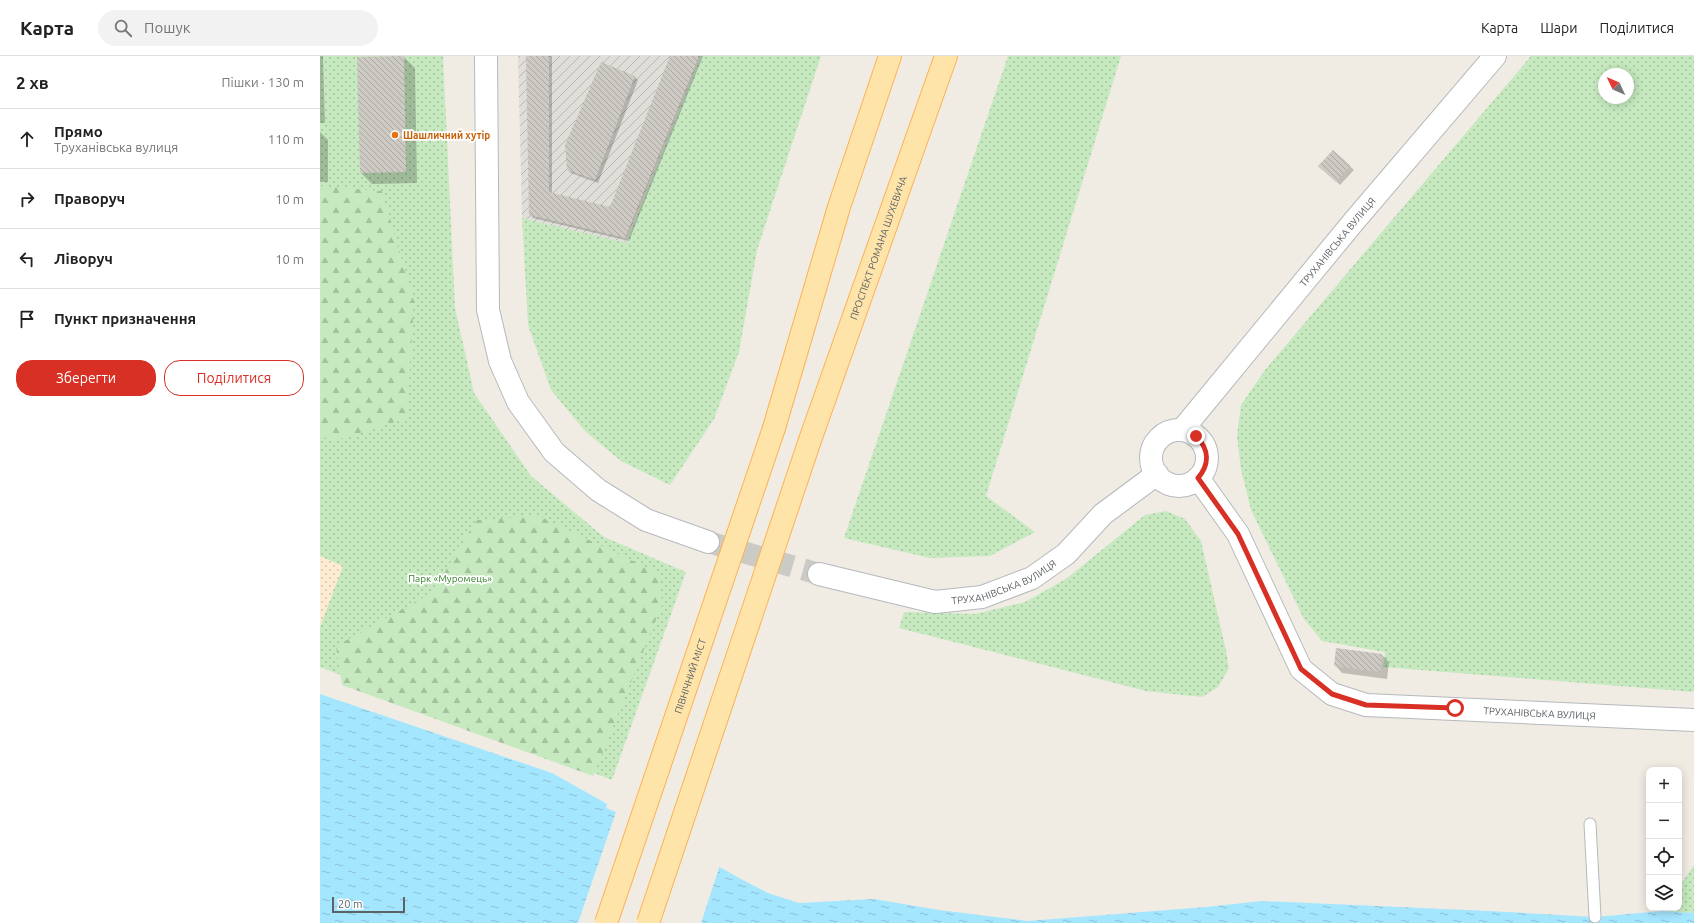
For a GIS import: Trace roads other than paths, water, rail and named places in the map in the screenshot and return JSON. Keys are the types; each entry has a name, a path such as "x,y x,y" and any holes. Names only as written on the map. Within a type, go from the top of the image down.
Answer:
{"main road":[{"name":"ПІВНІЧНИЙ МІСТ","path":"606,923 774,428 839,207 890,56"},
{"name":"ПРОСПЕКТ РОМАНА ШУХЕВИЧА","path":"648,923 810,440 946,56"}],"street":[{"path":"486,56 488,310 500,361 518,402 554,452 598,490 646,520 708,542"},
{"name":"ТРУХАНІВСЬКА ВУЛИЦЯ","path":"1182,430 1350,226 1495,56"},
{"path":"1182,430 1196,436 1205,449 1206,464 1203,472 1198,478 1184,485 1176,486 1162,480 1157,474 1151,459 1155,444 1166,433 1182,430"},
{"name":"ТРУХАНІВСЬКА ВУЛИЦЯ","path":"819,574 934,602 982,597 1032,578 1066,554 1103,514 1157,474"},
{"name":"ТРУХАНІВСЬКА ВУЛИЦЯ","path":"1198,478 1238,534 1301,669 1332,694 1366,705 1694,720"}],"lane":[{"path":"1590,824 1595,917"}],"water":[{"path":"320,694 552,773 741,879 768,893 799,903 874,899 939,910 1028,921 1206,907 1262,901 1595,917 1663,911 1694,913 1694,923 320,923"}],"tunnel":[{"path":"708,542 819,574"}],"place":[{"name":"Шашличний хутір","path":"395,135"}],"park label":[{"name":"Парк «Муромець»","path":"450,578"}]}
